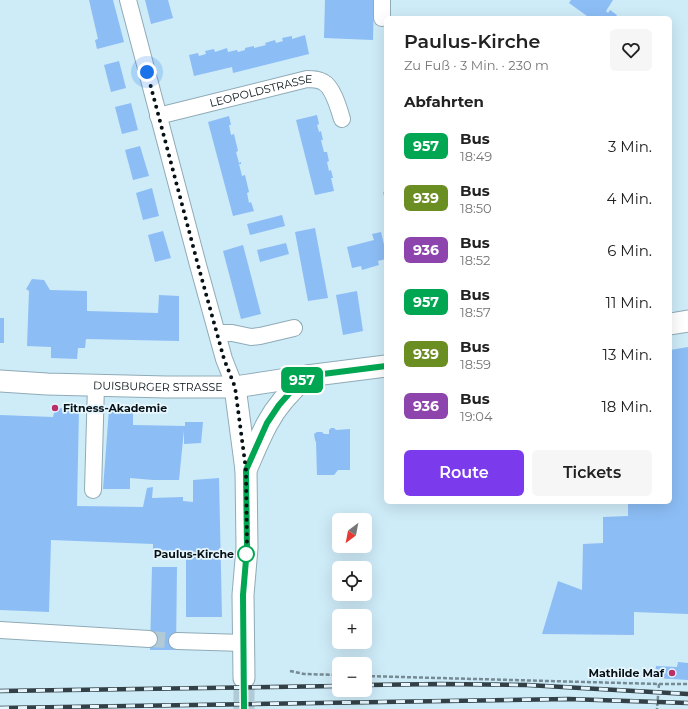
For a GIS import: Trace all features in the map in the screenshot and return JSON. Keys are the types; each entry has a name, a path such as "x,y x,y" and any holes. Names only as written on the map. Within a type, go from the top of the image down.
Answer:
{"main road":[{"path":"672,324 688,321"},
{"name":"DUISBURGER STRASSE","path":"0,381 166,387 235,387 384,366"},
{"path":"246,470 267,423 279,405 307,376"},
{"path":"235,387 246,470 247,548 243,595 244,678"}],"street":[{"path":"128,0 198,265 224,359 235,387"},
{"path":"382,0 382,18"},
{"name":"LEOPOLDSTRASSE","path":"158,116 307,79 325,82 336,100 342,119"},
{"path":"217,333 232,333 251,337 294,328"},
{"path":"93,490 96,385"},
{"path":"0,630 149,639"},
{"path":"177,641 244,643"}],"path":[{"path":"290,671 304,674 332,675"},
{"path":"372,676 688,684"},
{"path":"657,709 659,684"}],"building":[{"path":"89,0 113,0 124,42 97,49 95,40 98,39"},
{"path":"145,0 168,0 173,18 151,24"},
{"path":"325,0 374,0 373,40 324,38"},
{"path":"571,0 613,0 606,11 608,13 610,10 617,15 587,16 569,3"},
{"path":"305,35 309,54 233,73 232,67 194,76 189,55 198,53 199,56 206,54 205,51 214,49 215,52 227,48 228,52 237,50 238,52 245,50 245,48 254,46 254,48 266,45 265,43 275,40 276,43 283,41 282,38 292,36 292,39"},
{"path":"119,61 126,88 111,92 104,65"},
{"path":"131,103 138,130 122,134 115,107"},
{"path":"317,115 319,124 317,125 319,132 321,131 323,140 321,140 324,152 327,152 329,161 327,162 329,171 331,170 333,178 331,178 334,191 315,195 296,120"},
{"path":"229,116 231,135 234,134 238,151 236,152 239,163 241,162 241,164 239,164 242,176 245,175 249,192 247,193 249,203 251,202 254,211 233,216 208,122"},
{"path":"140,146 149,176 133,180 125,150"},
{"path":"152,188 159,216 143,220 136,193"},
{"path":"282,215 285,226 250,235 247,224"},
{"path":"315,228 328,298 308,301 295,232"},
{"path":"163,231 171,258 155,262 148,235"},
{"path":"381,232 384,245 384,260 378,261 379,265 362,270 361,266 352,268 347,247 374,240 372,234"},
{"path":"286,243 289,254 260,262 257,250"},
{"path":"243,245 261,314 241,319 223,251"},
{"path":"32,279 44,280 50,290 87,291 87,311 158,313 159,295 179,296 179,341 86,339 85,348 78,348 77,359 51,358 51,347 27,346 29,291 26,289"},
{"path":"357,291 363,331 343,335 336,295"},
{"path":"0,318 4,318 4,343 0,343"},
{"path":"688,347 688,614 634,612 634,635 542,634 558,581 582,590 583,544 603,543 603,517 628,516 628,504 672,504 672,350"},
{"path":"55,408 79,409 77,506 143,507 147,488 153,487 152,498 183,497 183,501 193,502 193,480 219,478 222,617 186,617 186,557 153,557 153,544 51,540 49,612 0,610 0,415 53,417"},
{"path":"109,409 133,410 133,425 185,426 185,422 203,422 201,443 184,444 184,430 179,480 130,478 130,489 103,489"},
{"path":"331,428 336,430 350,429 350,470 338,470 334,475 317,475 316,442 314,434 317,432 322,432 324,434 329,434 329,430"},
{"path":"152,567 177,567 176,650 150,650"},
{"name":"Mathilde Maf","path":"678,662 688,663 688,680 655,678 656,666 677,667"}],"tunnel":[{"path":"149,639 177,641"},
{"path":"244,678 244,709"}],"railway":[{"path":"372,685 527,685 688,694"},
{"path":"0,691 332,686"},
{"path":"0,708 568,699 688,703"}],"bus line":[{"name":"957","path":"244,709 243,595 247,548 246,470 267,423 279,405 307,376 384,366"}],"place":[{"name":"Fitness-Akademie","path":"55,408"},
{"name":"Paulus-Kirche","path":"246,554"},
{"name":"Mathilde Maf","path":"672,673"}],"route":[{"path":"147,72 224,359 235,387 246,470 246,554"}]}
